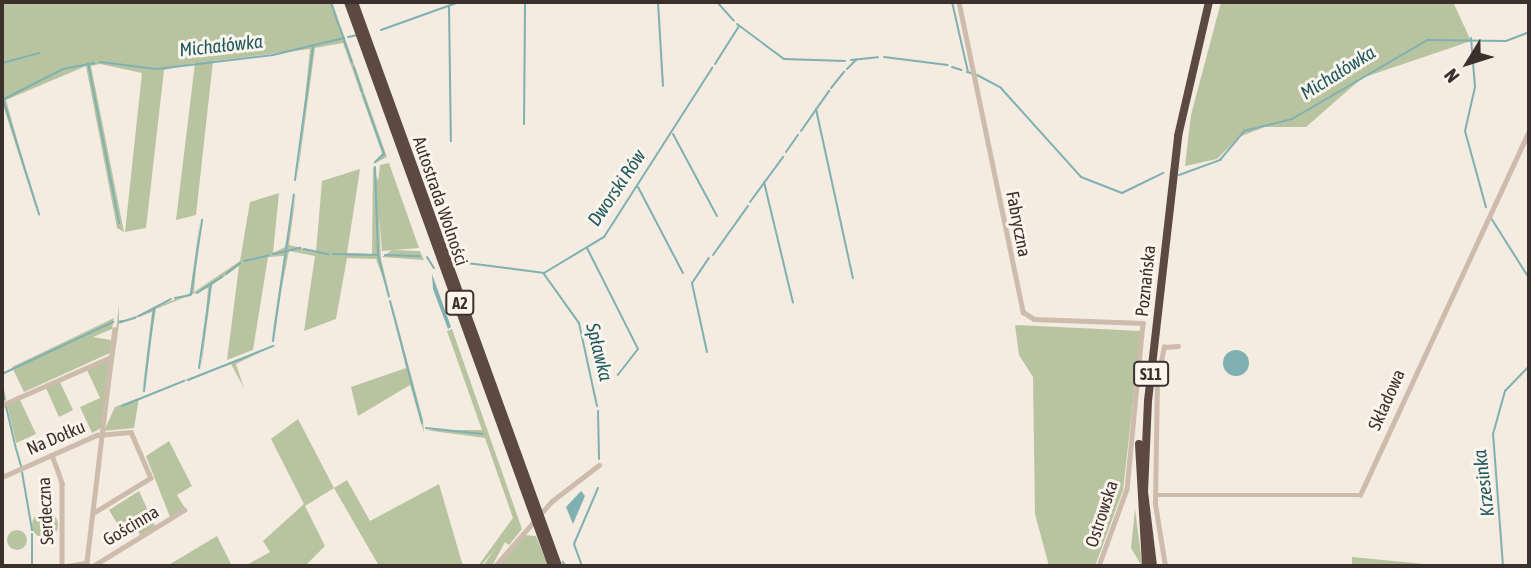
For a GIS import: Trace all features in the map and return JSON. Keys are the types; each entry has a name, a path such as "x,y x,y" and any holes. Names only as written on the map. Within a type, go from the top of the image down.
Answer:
{"highway":[{"name":"Autostrada Wolności","path":"348,2 558,566"},
{"name":"Autostrada Wolności","path":"354,2 356,18"},
{"name":"Poznańska","path":"1146,566 1138,492 1173,134 1208,2"},
{"name":"Poznańska","path":"1153,566 1144,492 1148,401 1178,136 1208,2"},
{"name":"Autostrada Wolności","path":"364,39 552,566"},
{"path":"1133,508 1138,492"}],"street":[{"name":"Fabryczna","path":"959,2 1023,312 1040,319 1136,318 1143,341"},
{"name":"Składowa","path":"1155,495 1360,495 1470,247 1529,131"},
{"path":"89,565 114,330"},
{"name":"Ostrowska","path":"1099,566 1126,494 1143,341"},
{"path":"1165,566 1155,495 1161,352 1178,346"},
{"path":"2,405 111,357"},
{"name":"Na Dołku","path":"2,477 103,434 132,433 152,474 94,513"},
{"name":"Serdeczna","path":"52,454 62,483 62,566"},
{"path":"495,566 548,505 599,465"},
{"name":"Gościnna","path":"68,566 89,565 184,510"}],"green space":[{"path":"2,2 332,2 387,157 373,164 382,153 343,43 315,48 297,180 310,49 213,61 196,215 176,220 195,63 164,70 146,228 125,232 142,73 100,64 91,66 124,232 117,228 86,66 6,100 39,218 2,102"},
{"path":"1221,2 1453,2 1471,41 1362,78 1306,127 1265,127 1239,137 1217,159 1185,166 1191,115"},
{"path":"389,163 419,248 382,251 379,216 381,259 390,297 376,259 347,258 336,319 304,331 315,256 289,251 271,343 284,256 268,257 253,350 227,360 239,266 212,285 201,370 208,288 156,309 142,394 152,312 119,324 107,409 119,305 119,320 126,320 190,293 200,220 194,292 240,261 250,202 279,193 273,253 285,247 296,194 289,245 316,252 322,181 360,169 347,253 372,254 373,166 378,181 380,165"},
{"path":"392,250 420,251 424,260 382,257"},
{"path":"391,300 423,420 424,433 410,385 358,416 351,387 406,368"},
{"path":"114,318 112,329 93,337 111,340 110,353 24,392 12,367"},
{"path":"1015,325 1141,331 1123,490 1095,566 1049,566 1035,514 1033,377 1019,355"},
{"path":"452,329 522,529 509,545 505,542 492,566 483,566 495,549 481,566 478,566 513,518 485,438 425,430 482,430 447,331"},
{"path":"273,346 236,364 244,388 231,364 139,398 134,428 104,431 115,407"},
{"path":"109,359 101,428 92,433 80,407 100,398 87,370"},
{"path":"60,382 73,410 59,417 46,388"},
{"path":"20,400 36,434 16,443 7,405"},
{"path":"298,419 334,488 305,506 325,546 305,566 245,566 270,552 263,541 304,504 271,439"},
{"path":"169,441 192,486 177,495 185,508 170,517 146,456"},
{"path":"347,480 370,521 439,484 463,566 379,566 334,488"},
{"path":"139,491 155,526 140,535 133,522 121,530 109,510"},
{"path":"1135,509 1142,563 1141,565 1131,548"},
{"path":"45,512 54,516 58,525 54,534 45,538 36,534 32,525 36,516"},
{"path":"17,530 24,533 27,540 24,547 17,550 10,547 7,540 10,533"},
{"path":"524,535 536,536 548,566 499,566"},
{"path":"217,536 232,566 167,566"},
{"path":"1352,557 1445,566 1352,566"}],"water":[{"path":"432,274 451,327 448,329 433,289"},
{"path":"1236,350 1245,354 1249,363 1245,372 1236,376 1227,372 1223,363 1227,354"},
{"path":"581,491 585,496 573,524 566,507"}],"waterway":[{"path":"331,2 339,26"},
{"name":"Michałówka","path":"381,30 459,2"},
{"path":"524,124 525,2"},
{"path":"658,2 663,86"},
{"name":"Michałówka","path":"717,2 734,21"},
{"path":"952,2 968,72"},
{"path":"449,6 451,141"},
{"name":"Michałówka","path":"737,24 784,59 845,61"},
{"name":"Dworski Rów","path":"715,64 739,26"},
{"path":"340,28 352,62"},
{"name":"Michałówka","path":"1179,175 1220,160 1244,131 1292,119 1427,40 1506,41 1529,32"},
{"name":"Michałówka","path":"348,37 358,35"},
{"name":"Michałówka","path":"100,62 157,69 273,55 344,38"},
{"name":"Krzesinka","path":"1471,38 1475,87 1465,131 1486,207"},
{"path":"295,180 313,46"},
{"path":"2,63 40,53"},
{"name":"Michałówka","path":"851,60 878,57"},
{"name":"Michałówka","path":"884,57 947,65"},
{"path":"847,69 856,60"},
{"path":"88,63 119,223"},
{"name":"Michałówka","path":"2,100 63,69 94,63"},
{"path":"354,67 362,92"},
{"name":"Michałówka","path":"952,67 962,70"},
{"name":"Dworski Rów","path":"467,263 544,273 604,237 712,68"},
{"path":"831,88 844,72"},
{"name":"Michałówka","path":"967,72 971,73"},
{"name":"Michałówka","path":"977,75 1000,87 1081,177 1122,193 1163,173"},
{"path":"801,131 829,91"},
{"path":"363,95 384,154 375,162"},
{"path":"3,99 39,214"},
{"path":"816,109 853,278"},
{"path":"673,134 717,216"},
{"path":"786,152 798,135"},
{"path":"750,202 783,157"},
{"path":"375,167 378,255 389,297"},
{"path":"764,182 793,303"},
{"path":"638,187 683,273"},
{"path":"273,341 294,194"},
{"path":"713,255 748,206"},
{"name":"Krzesinka","path":"1491,218 1529,278"},
{"path":"191,294 202,220"},
{"name":"Dworski Rów","path":"273,254 300,248"},
{"path":"587,248 638,349 618,375"},
{"name":"Dworski Rów","path":"304,249 328,254"},
{"name":"Dworski Rów","path":"333,254 377,255"},
{"name":"Dworski Rów","path":"244,261 269,255"},
{"name":"Dworski Rów","path":"385,255 420,256"},
{"name":"Dworski Rów","path":"427,257 434,268"},
{"path":"707,352 692,283 709,258"},
{"name":"Dworski Rów","path":"453,261 460,262"},
{"name":"Dworski Rów","path":"226,274 240,263"},
{"name":"Spławka","path":"544,274 579,323 597,406"},
{"name":"Dworski Rów","path":"197,293 222,277"},
{"path":"199,368 211,284"},
{"name":"Dworski Rów","path":"175,298 191,295"},
{"name":"Dworski Rów","path":"139,316 171,299"},
{"path":"390,301 422,423"},
{"path":"144,391 154,308"},
{"name":"Dworski Rów","path":"120,322 135,318"},
{"name":"Dworski Rów","path":"2,374 113,322"},
{"path":"188,380 273,346"},
{"name":"Krzesinka","path":"1503,566 1493,434 1505,391 1529,366"},
{"path":"122,406 184,381"},
{"name":"Dworski Rów","path":"2,385 5,400"},
{"name":"Dworski Rów","path":"6,406 15,444"},
{"name":"Spławka","path":"598,411 599,459"},
{"path":"426,428 483,434"},
{"name":"Dworski Rów","path":"15,445 21,466"},
{"name":"Dworski Rów","path":"22,472 32,530"},
{"name":"Spławka","path":"582,566 574,544 598,488"},
{"name":"Dworski Rów","path":"32,534 32,566"},
{"path":"563,562 565,566"}]}
